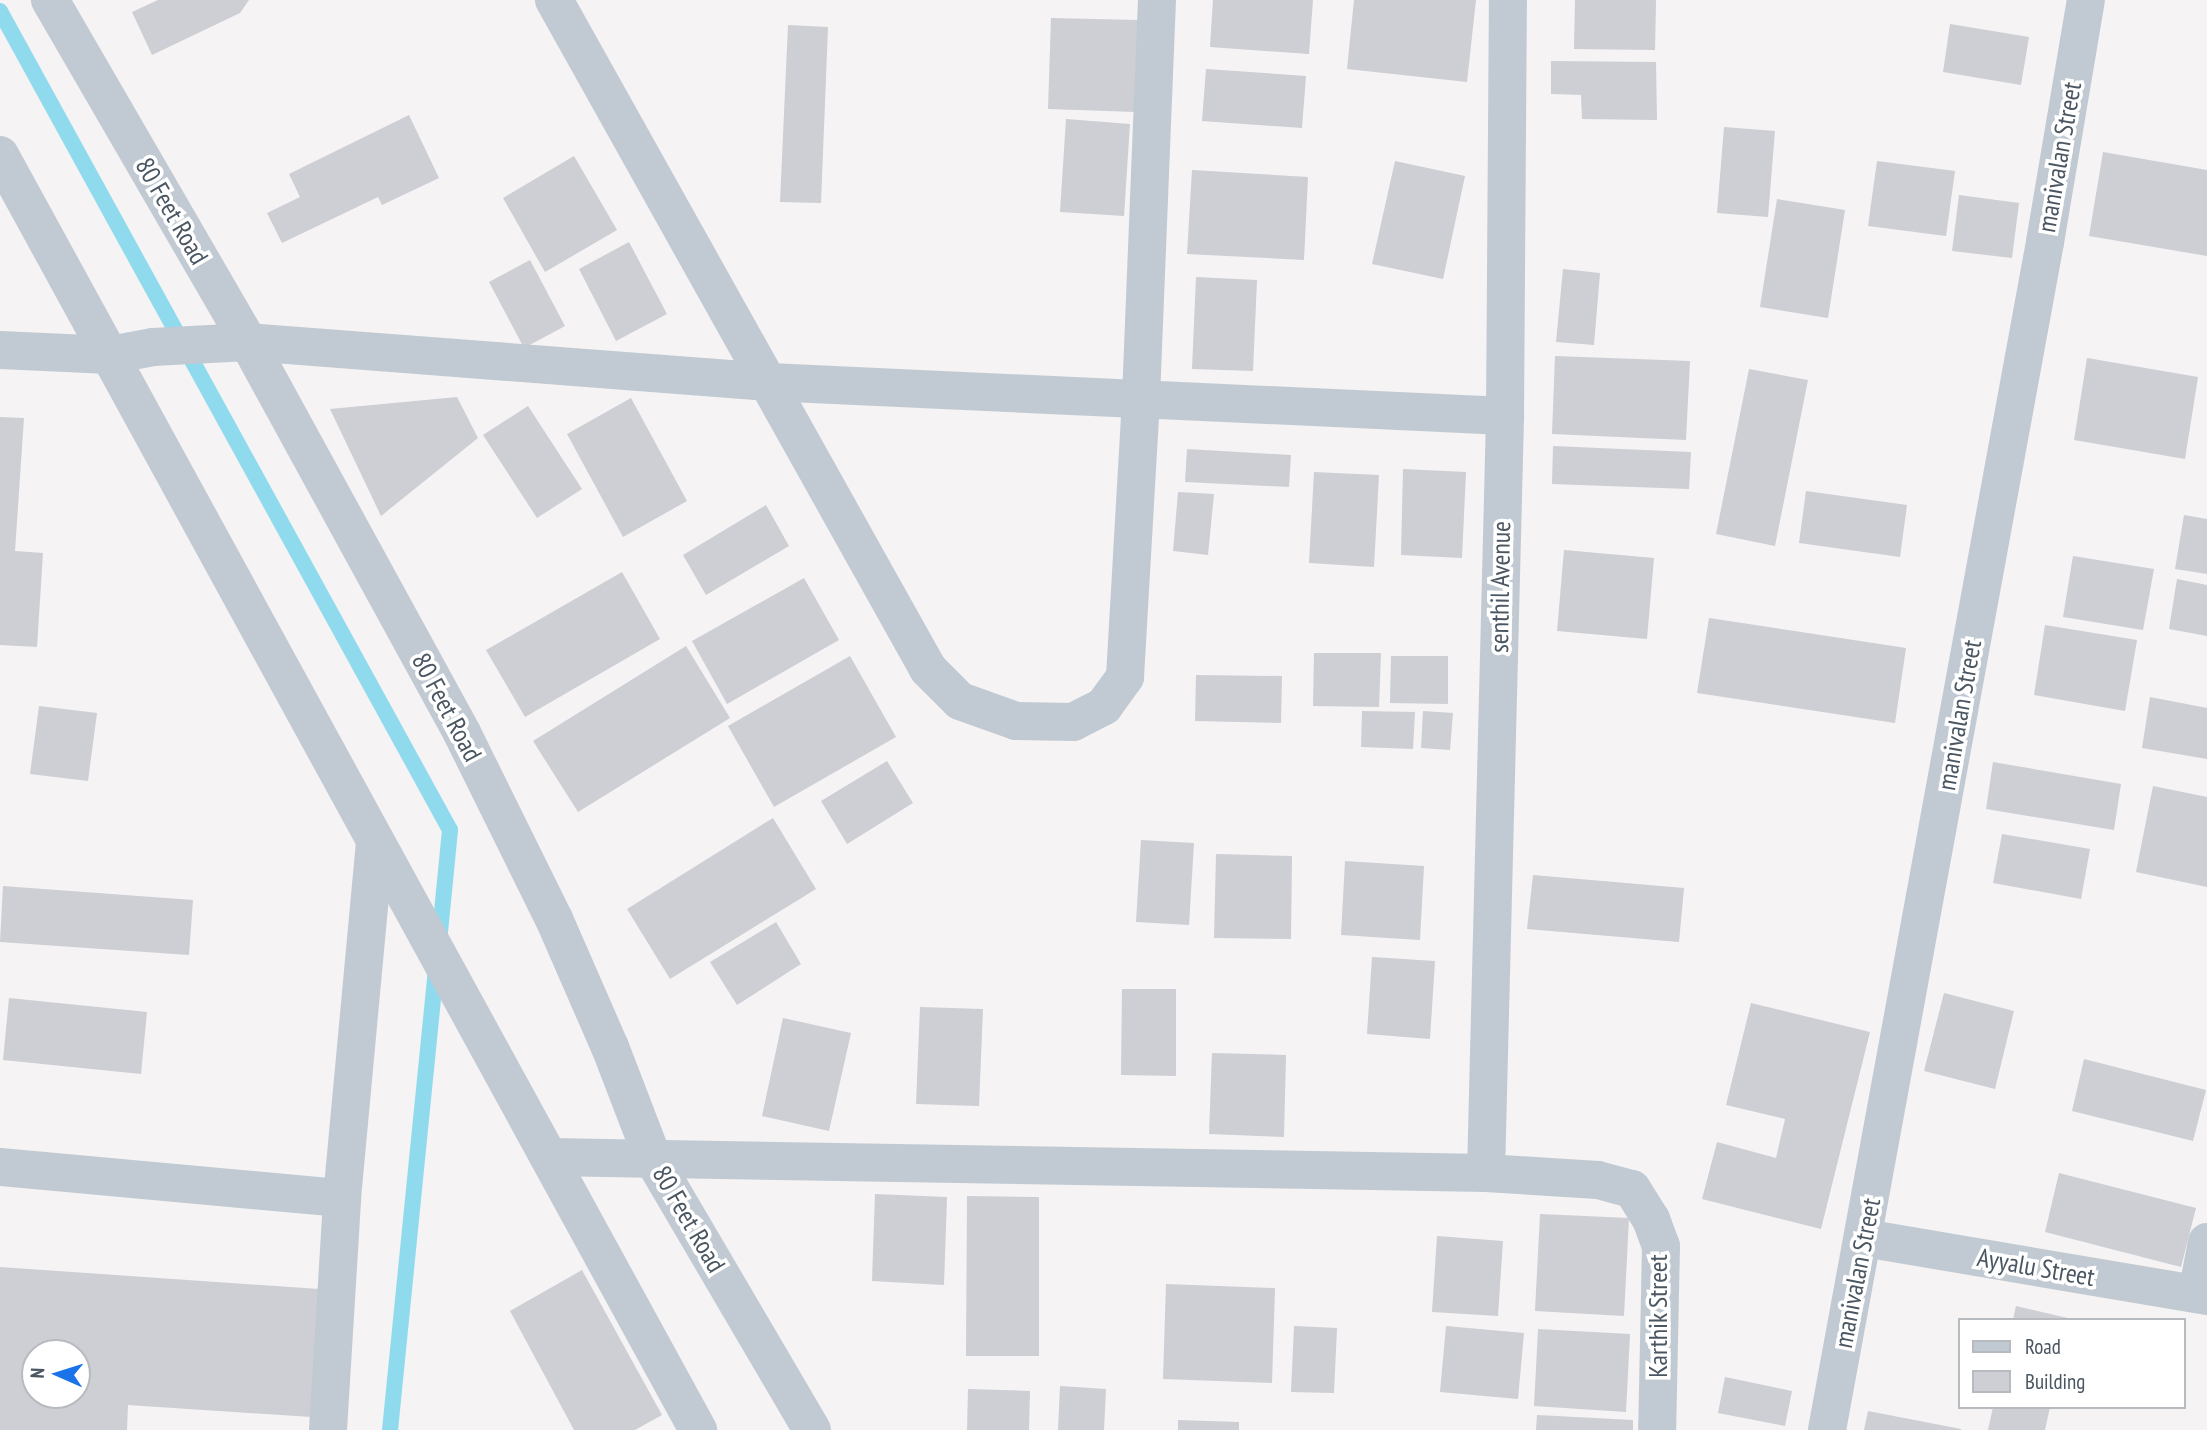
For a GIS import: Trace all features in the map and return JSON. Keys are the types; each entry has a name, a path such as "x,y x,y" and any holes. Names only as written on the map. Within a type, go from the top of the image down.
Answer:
{"street":[{"name":"80 Feet Road","path":"50,0 234,342 461,733 554,919 610,1047 653,1159 812,1430"},
{"path":"559,1 928,669 960,701 1016,721 1073,722 1104,706 1125,677 1141,398 1157,0"},
{"name":"senthil Avenue","path":"1486,1173 1505,416 1508,0"},
{"name":"manivalan Street","path":"1827,1430 2045,242 2086,0"},
{"path":"0,155 698,1430"},
{"path":"0,350 110,355 153,347 234,342 769,382 1505,416"},
{"path":"328,1430 342,1198 375,842"},
{"path":"549,1157 1486,1173"},
{"path":"0,1167 342,1198"},
{"name":"Karthik Street","path":"1486,1173 1598,1180 1632,1189 1651,1219 1661,1246 1657,1430"},
{"name":"Ayyalu Street","path":"1864,1238 2202,1295"},
{"path":"2202,1295 2207,1242"}],"building":[{"path":"158,0 249,0 240,13 152,55 132,12"},
{"path":"1213,0 1313,0 1309,54 1210,47"},
{"path":"1354,0 1476,0 1467,82 1347,69"},
{"path":"1575,0 1656,0 1655,50 1574,49"},
{"path":"1051,18 1138,20 1135,112 1048,109"},
{"path":"1950,24 2029,37 2021,85 1943,72"},
{"path":"788,25 828,27 821,203 780,202"},
{"path":"1551,61 1656,62 1657,120 1582,119 1581,95 1551,94"},
{"path":"1206,69 1306,76 1302,128 1202,121"},
{"path":"409,115 439,178 382,205 378,197 282,243 267,213 300,197 289,174"},
{"path":"1066,119 1130,124 1124,216 1060,212"},
{"path":"1724,127 1775,131 1768,217 1717,213"},
{"path":"2103,152 2207,170 2207,256 2089,236"},
{"path":"574,156 617,230 545,272 503,198"},
{"path":"1395,161 1465,176 1443,279 1372,264"},
{"path":"1877,161 1955,171 1946,236 1868,226"},
{"path":"1192,170 1308,177 1304,260 1187,254"},
{"path":"1959,195 2019,203 2012,258 1952,251"},
{"path":"1777,199 1845,210 1828,318 1760,307"},
{"path":"629,242 667,314 616,341 579,269"},
{"path":"530,260 565,326 524,348 489,282"},
{"path":"1563,269 1600,273 1594,345 1556,342"},
{"path":"1196,277 1257,280 1253,371 1192,369"},
{"path":"1555,356 1690,361 1686,440 1552,434"},
{"path":"2087,358 2198,377 2185,459 2074,440"},
{"path":"1749,369 1808,380 1775,546 1716,534"},
{"path":"457,397 478,438 381,516 330,409"},
{"path":"631,398 687,501 623,537 567,434"},
{"path":"528,406 582,489 537,518 483,435"},
{"path":"0,417 24,418 15,551 43,553 37,647 0,645"},
{"path":"1553,446 1691,452 1689,489 1552,484"},
{"path":"1187,449 1291,455 1289,487 1185,482"},
{"path":"1403,469 1466,472 1462,558 1401,555"},
{"path":"1314,472 1379,475 1374,567 1309,563"},
{"path":"1806,491 1907,505 1900,557 1799,543"},
{"path":"1178,492 1214,494 1208,555 1173,551"},
{"path":"766,505 789,546 706,595 683,555"},
{"path":"2184,515 2207,519 2207,574 2175,569"},
{"path":"1564,550 1654,558 1647,639 1557,631"},
{"path":"2073,556 2154,569 2143,630 2063,617"},
{"path":"622,572 660,639 525,717 486,650"},
{"path":"804,578 839,640 727,704 692,641"},
{"path":"2177,579 2207,585 2207,636 2169,629"},
{"path":"1709,618 1906,648 1895,723 1697,693"},
{"path":"2045,625 2137,640 2125,711 2034,695"},
{"path":"686,646 730,718 578,812 533,741"},
{"path":"1314,653 1381,653 1379,707 1313,706"},
{"path":"850,656 896,737 774,807 728,726"},
{"path":"1391,656 1448,656 1448,704 1390,703"},
{"path":"1196,675 1282,676 1281,723 1195,721"},
{"path":"2150,697 2207,708 2207,759 2142,748"},
{"path":"39,706 97,713 88,781 30,774"},
{"path":"1362,711 1415,712 1413,749 1361,747"},
{"path":"1423,711 1453,713 1450,750 1421,748"},
{"path":"887,761 913,803 847,844 821,801"},
{"path":"1993,762 2121,784 2114,830 1986,809"},
{"path":"2153,786 2207,797 2207,887 2136,872"},
{"path":"773,818 816,889 670,979 627,909"},
{"path":"2002,834 2090,849 2081,899 1993,883"},
{"path":"1141,840 1194,843 1189,925 1136,922"},
{"path":"1216,854 1292,856 1291,939 1214,938"},
{"path":"1345,861 1424,866 1420,940 1341,935"},
{"path":"1533,875 1684,888 1679,942 1527,929"},
{"path":"3,886 193,900 189,955 0,942"},
{"path":"776,922 801,964 737,1005 710,962"},
{"path":"1372,957 1435,961 1430,1039 1367,1034"},
{"path":"1122,989 1176,989 1176,1076 1121,1075"},
{"path":"1944,993 2014,1011 1995,1089 1924,1071"},
{"path":"9,998 147,1012 141,1074 3,1060"},
{"path":"1751,1003 1870,1032 1821,1229 1702,1199 1717,1142 1776,1158 1785,1119 1726,1105"},
{"path":"920,1007 983,1009 979,1106 916,1104"},
{"path":"783,1018 851,1033 829,1131 762,1116"},
{"path":"1212,1053 1286,1055 1284,1137 1209,1134"},
{"path":"2084,1059 2206,1090 2193,1141 2072,1111"},
{"path":"2059,1173 2196,1208 2181,1267 2045,1232"},
{"path":"875,1194 947,1197 944,1285 872,1281"},
{"path":"967,1196 1039,1197 1039,1356 966,1356"},
{"path":"1540,1214 1629,1218 1624,1316 1535,1311"},
{"path":"1437,1236 1503,1241 1498,1316 1432,1312"},
{"path":"0,1267 319,1289 311,1417 128,1405 127,1430 0,1430"},
{"path":"582,1270 662,1415 635,1430 574,1430 510,1311"},
{"path":"1166,1284 1275,1288 1272,1383 1163,1379"},
{"path":"2016,1306 2068,1318 2013,1318"},
{"path":"1294,1326 1337,1328 1334,1393 1291,1392"},
{"path":"1446,1326 1524,1333 1518,1399 1440,1392"},
{"path":"1538,1329 1630,1334 1626,1412 1534,1406"},
{"path":"1725,1377 1792,1391 1785,1426 1718,1413"},
{"path":"1060,1386 1106,1389 1104,1430 1058,1430"},
{"path":"968,1389 1030,1391 1029,1430 967,1430"},
{"path":"1993,1409 2050,1409 2045,1430 1988,1430"},
{"path":"1868,1411 1961,1429 1961,1430 1864,1430"},
{"path":"1537,1415 1633,1420 1633,1430 1536,1430"},
{"path":"1178,1420 1239,1422 1239,1430 1178,1430"}],"waterway":[{"path":"0,11 450,830 439,942"},
{"path":"390,1430 436,968"}]}
